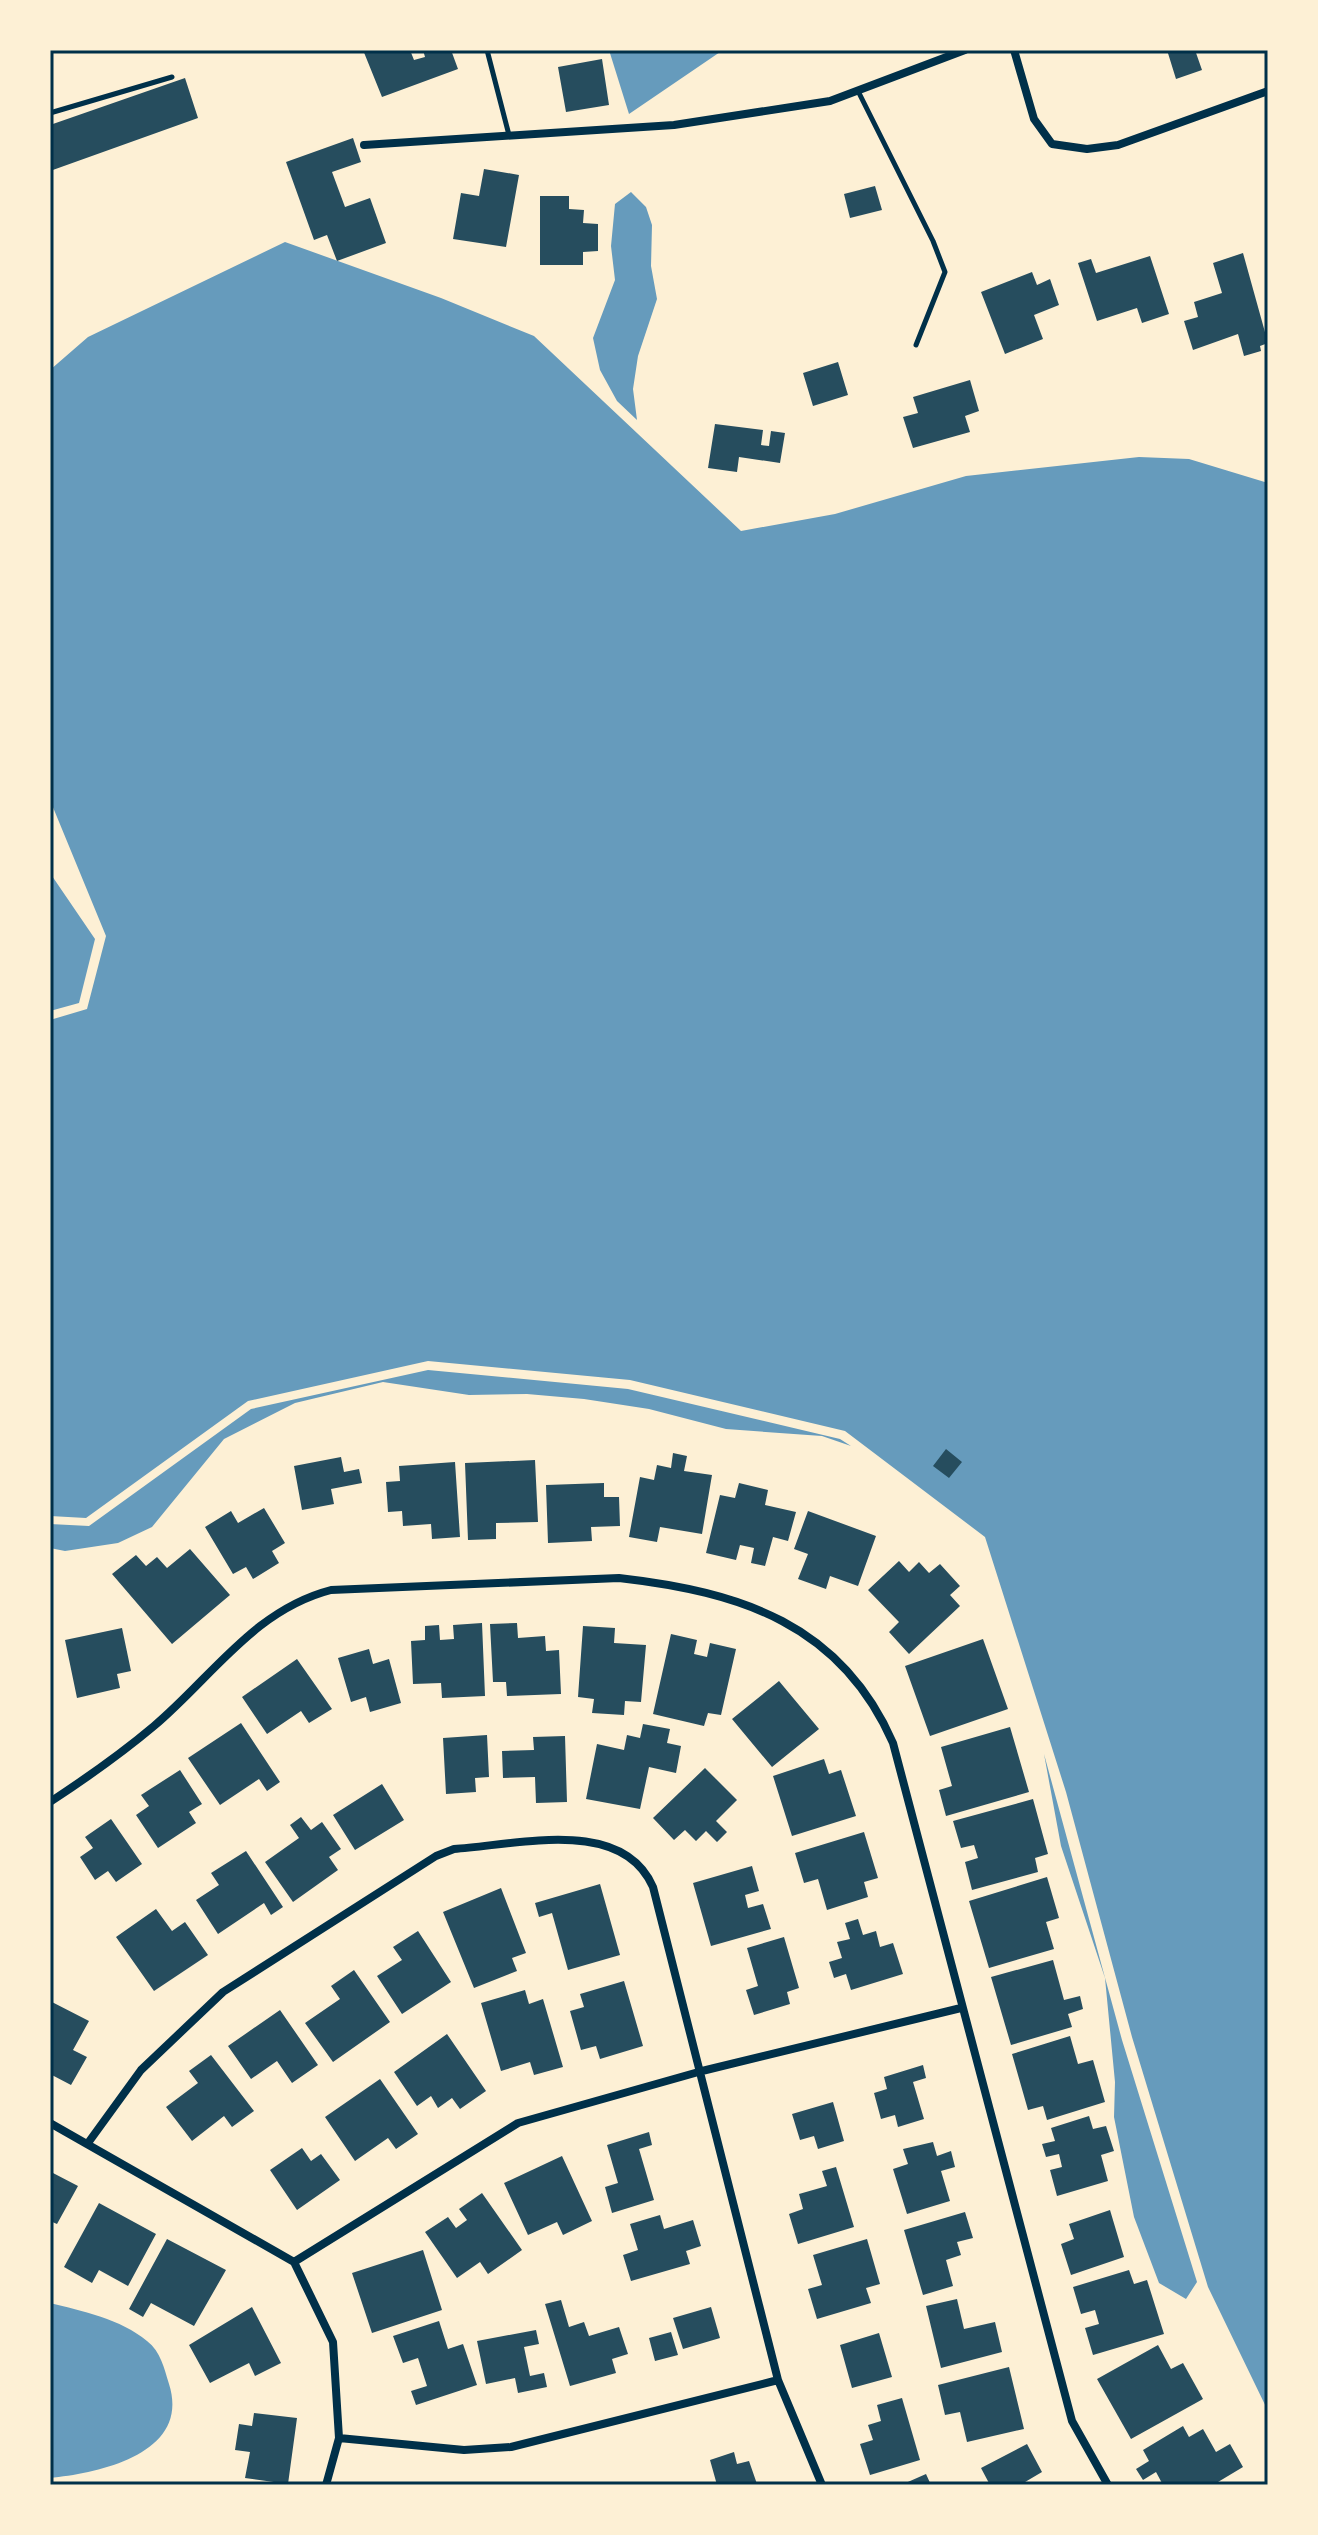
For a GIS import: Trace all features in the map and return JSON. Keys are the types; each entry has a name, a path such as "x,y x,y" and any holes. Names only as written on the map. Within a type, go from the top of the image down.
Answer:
{"street":[{"path":"364,145 674,125 830,101 965,50"},
{"path":"1014,50 1034,119 1052,144 1087,149 1118,145 1268,91"},
{"path":"50,1800 154,1725 266,1620 315,1594 364,1587 619,1578 675,1587 775,1617 806,1633 848,1668 868,1695 882,1719 903,1777 961,2008 1072,2421 1108,2485"},
{"path":"88,2143 141,2070 223,1992 436,1856 454,1849 585,1840 614,1846 639,1864 647,1874 659,1905 778,2380 822,2485"},
{"path":"294,2262 501,2131 533,2118 702,2071 961,2008"},
{"path":"50,2123 294,2262 333,2342 339,2438 326,2485"},
{"path":"339,2438 464,2450 511,2447 778,2380"}],"lane":[{"path":"487,50 509,136"},
{"path":"50,113 172,77"},
{"path":"857,90 927,229 945,272 916,345"}],"water":[{"path":"609,50 723,50 629,114"},
{"path":"631,192 646,207 652,225 651,266 657,299 638,356 633,389 637,420 617,401 600,370 593,338 615,280 611,246 615,204"},
{"path":"285,242 441,298 534,336 741,531 835,514 966,476 1139,457 1189,459 1268,483 1268,2411 1208,2287 1132,2037 1066,1792 985,1537 845,1431 630,1380 428,1361 248,1401 86,1518 50,1516 50,1020 87,1009 106,936 50,800 50,370 88,337"},
{"path":"50,873 95,939 79,1003 50,1011"},
{"path":"428,1370 628,1389 840,1439 851,1446 822,1436 726,1429 649,1409 584,1399 527,1394 469,1395 383,1382 295,1403 224,1439 152,1527 118,1543 65,1551 50,1548 50,1524 89,1526 251,1409"},
{"path":"1044,1754 1122,2040 1197,2282 1186,2299 1159,2283 1134,2217 1114,2117 1115,2082 1105,1978 1061,1846"},
{"path":"50,2303 125,2327 152,2345 159,2355 169,2384 172,2408 167,2427 154,2443 137,2455 93,2471 50,2478"}],"building":[{"path":"363,50 410,50 414,60 425,57 423,50 451,50 458,69 382,97"},
{"path":"1167,50 1195,50 1202,70 1176,79"},
{"path":"602,59 609,105 566,112 558,67"},
{"path":"185,78 198,118 50,171 50,125"},
{"path":"353,138 361,162 332,172 345,207 370,198 386,243 337,261 327,235 314,240 286,162"},
{"path":"484,169 519,175 506,247 453,239 461,193 479,196"},
{"path":"875,186 882,210 850,218 844,194"},
{"path":"540,196 569,196 569,209 584,210 583,223 598,224 598,251 583,252 583,265 540,265"},
{"path":"1243,253 1268,343 1260,346 1261,351 1244,356 1238,334 1193,350 1184,321 1198,317 1194,302 1222,293 1213,263"},
{"path":"1150,256 1169,314 1142,323 1137,308 1097,321 1078,263 1091,259 1096,273"},
{"path":"1032,272 1037,285 1050,279 1059,305 1034,315 1043,339 1005,354 981,292"},
{"path":"838,362 848,395 813,406 803,373"},
{"path":"970,380 979,411 965,416 970,432 913,448 903,417 918,413 913,397"},
{"path":"715,424 763,430 761,445 769,446 771,431 785,433 780,463 739,457 737,472 708,468"},
{"path":"946,1449 962,1462 949,1478 933,1466"},
{"path":"673,1453 687,1456 684,1471 712,1475 702,1534 660,1527 657,1542 629,1537 640,1477 654,1480 657,1465 671,1468"},
{"path":"341,1457 344,1472 359,1469 362,1483 331,1489 334,1504 302,1510 294,1466"},
{"path":"535,1460 538,1522 496,1523 496,1539 468,1540 465,1463"},
{"path":"455,1462 460,1537 432,1539 431,1524 403,1526 402,1511 388,1512 386,1482 400,1481 399,1466"},
{"path":"604,1483 604,1497 619,1497 620,1526 591,1527 592,1541 548,1543 546,1485"},
{"path":"739,1483 768,1490 765,1505 796,1512 788,1541 773,1537 765,1566 751,1563 754,1548 740,1545 736,1560 706,1553 720,1495 735,1498"},
{"path":"264,1508 285,1543 272,1551 279,1563 253,1579 246,1567 233,1574 205,1527 231,1511 238,1523"},
{"path":"808,1511 876,1536 858,1586 830,1576 826,1589 798,1579 808,1554 794,1549"},
{"path":"190,1549 230,1595 172,1644 112,1574 136,1555 146,1566 157,1557 167,1568"},
{"path":"899,1561 909,1572 919,1562 929,1573 940,1564 960,1586 950,1595 960,1606 909,1654 889,1632 899,1622 868,1590"},
{"path":"482,1623 485,1696 442,1698 441,1683 413,1684 411,1641 425,1640 425,1626 439,1625 440,1640 454,1639 453,1625"},
{"path":"517,1623 518,1638 545,1636 546,1651 559,1650 561,1694 507,1696 506,1682 493,1682 490,1624"},
{"path":"583,1626 615,1628 614,1643 646,1645 641,1702 625,1701 624,1715 592,1713 594,1699 578,1697"},
{"path":"122,1628 131,1671 117,1674 120,1688 77,1698 65,1640"},
{"path":"671,1634 697,1640 694,1654 707,1657 710,1643 736,1649 721,1715 708,1713 704,1726 653,1714"},
{"path":"983,1639 1008,1709 930,1736 905,1666"},
{"path":"369,1649 373,1664 389,1659 401,1703 370,1712 366,1697 351,1702 338,1658"},
{"path":"297,1659 332,1709 309,1723 301,1711 267,1734 242,1697"},
{"path":"779,1681 819,1729 772,1767 732,1719"},
{"path":"241,1723 280,1782 267,1791 259,1779 220,1805 188,1758"},
{"path":"643,1724 670,1729 667,1743 681,1746 676,1773 649,1767 640,1809 586,1799 597,1744 624,1750 627,1735 640,1738"},
{"path":"1010,1727 1029,1792 946,1816 939,1790 952,1786 941,1747"},
{"path":"487,1735 489,1777 475,1778 476,1792 446,1794 443,1738"},
{"path":"565,1736 567,1802 536,1803 535,1777 503,1778 502,1751 534,1750 533,1737"},
{"path":"824,1759 829,1774 841,1770 856,1816 792,1836 773,1776"},
{"path":"705,1768 737,1800 716,1821 727,1832 717,1842 706,1831 696,1841 685,1830 674,1840 653,1818"},
{"path":"180,1770 202,1804 189,1812 196,1823 158,1848 136,1815 149,1806 141,1795"},
{"path":"382,1784 404,1820 355,1850 333,1815"},
{"path":"1033,1799 1048,1854 1035,1858 1038,1872 972,1890 965,1862 978,1858 974,1845 961,1848 953,1821"},
{"path":"301,1817 311,1830 322,1822 341,1849 329,1857 338,1870 293,1902 265,1862 299,1838 290,1825"},
{"path":"111,1819 142,1864 116,1882 108,1871 95,1880 80,1857 93,1848 85,1837"},
{"path":"864,1832 878,1878 864,1882 868,1897 827,1910 818,1879 804,1883 795,1853"},
{"path":"246,1851 283,1907 271,1915 264,1903 218,1934 196,1900 219,1885 211,1873"},
{"path":"752,1866 759,1891 745,1895 748,1908 763,1904 771,1929 711,1946 693,1883"},
{"path":"1047,1877 1059,1918 1046,1922 1054,1949 989,1968 969,1901"},
{"path":"600,1884 620,1955 568,1970 552,1913 539,1917 535,1903"},
{"path":"501,1888 526,1953 512,1958 517,1971 474,1988 443,1912"},
{"path":"156,1909 172,1931 185,1922 208,1955 154,1991 116,1937"},
{"path":"858,1919 863,1935 876,1931 880,1947 893,1943 903,1974 851,1990 846,1974 834,1978 829,1962 842,1958 837,1942 850,1939 845,1923"},
{"path":"418,1931 451,1982 402,2014 377,1976 402,1960 393,1947"},
{"path":"784,1937 799,1988 787,1992 790,2004 754,2015 746,1990 758,1986 747,1948"},
{"path":"1053,1960 1064,2000 1080,1996 1083,2009 1068,2014 1072,2027 1011,2045 991,1977"},
{"path":"354,1970 390,2022 333,2062 305,2023 340,1999 331,1986"},
{"path":"624,1981 643,2046 600,2059 596,2046 581,2050 570,2011 584,2007 580,1994"},
{"path":"525,1990 529,2004 543,1999 563,2067 534,2075 530,2062 501,2071 481,2003"},
{"path":"50,2001 89,2021 73,2050 87,2057 71,2085 50,2074"},
{"path":"280,2010 318,2065 292,2083 277,2061 251,2079 228,2046"},
{"path":"447,2034 486,2091 460,2109 452,2098 438,2108 431,2096 417,2106 394,2072"},
{"path":"1070,2036 1078,2064 1093,2060 1105,2102 1047,2120 1043,2106 1028,2110 1012,2054"},
{"path":"211,2055 254,2111 232,2127 224,2116 192,2141 166,2107 198,2083 189,2071"},
{"path":"923,2065 926,2078 913,2082 924,2119 898,2127 895,2115 881,2119 874,2093 887,2089 884,2077"},
{"path":"380,2079 418,2134 396,2149 388,2138 355,2161 325,2117"},
{"path":"833,2102 844,2141 818,2149 814,2136 800,2140 792,2114"},
{"path":"1089,2116 1093,2129 1106,2126 1114,2151 1101,2155 1108,2181 1057,2196 1050,2170 1062,2167 1059,2154 1046,2157 1042,2144 1055,2141 1051,2128"},
{"path":"649,2132 652,2145 639,2149 654,2200 612,2213 605,2187 618,2183 607,2145"},
{"path":"933,2142 937,2156 951,2151 955,2167 941,2171 950,2201 907,2214 893,2169 908,2164 903,2149"},
{"path":"302,2148 311,2161 321,2154 340,2180 297,2210 270,2170"},
{"path":"562,2156 592,2221 563,2235 557,2222 528,2235 504,2183"},
{"path":"836,2167 854,2227 798,2244 789,2214 803,2209 799,2194 827,2186 822,2171"},
{"path":"53,2173 78,2186 57,2224 50,2221 50,2179"},
{"path":"482,2193 522,2250 488,2274 480,2262 457,2278 425,2232 448,2217 456,2228 467,2220 459,2209"},
{"path":"99,2203 156,2234 128,2286 99,2270 92,2283 64,2267"},
{"path":"1110,2210 1124,2257 1071,2275 1061,2244 1074,2239 1069,2224"},
{"path":"965,2212 973,2238 957,2242 961,2255 946,2260 953,2286 923,2295 904,2230"},
{"path":"660,2215 664,2229 693,2220 701,2246 686,2251 690,2264 631,2281 623,2255 638,2250 630,2224"},
{"path":"167,2239 226,2270 194,2326 151,2303 143,2317 129,2309"},
{"path":"867,2239 880,2284 866,2288 871,2303 817,2319 808,2289 822,2285 813,2255"},
{"path":"423,2250 442,2310 372,2333 352,2273"},
{"path":"1129,2270 1134,2284 1147,2280 1164,2334 1093,2355 1085,2328 1099,2324 1095,2310 1081,2314 1073,2287"},
{"path":"957,2299 964,2329 995,2322 1002,2352 941,2368 926,2306"},
{"path":"561,2300 569,2327 584,2322 589,2336 619,2327 628,2354 612,2359 616,2373 570,2386 545,2304"},
{"path":"252,2307 281,2363 255,2376 249,2363 210,2383 189,2345"},
{"path":"711,2307 720,2338 683,2349 673,2318"},
{"path":"439,2321 448,2349 463,2344 477,2385 416,2405 411,2391 427,2386 418,2358 403,2363 393,2336"},
{"path":"536,2330 539,2344 524,2347 530,2376 544,2373 547,2387 518,2393 515,2378 486,2384 477,2341"},
{"path":"671,2332 678,2355 655,2361 649,2338"},
{"path":"879,2333 892,2377 852,2388 840,2345"},
{"path":"1158,2345 1171,2369 1183,2363 1203,2399 1131,2439 1097,2379"},
{"path":"1009,2367 1024,2429 967,2442 960,2412 945,2415 938,2385"},
{"path":"902,2398 920,2460 870,2475 860,2444 873,2440 868,2425 881,2421 877,2405"},
{"path":"254,2413 297,2418 288,2484 245,2478 250,2452 235,2450 239,2424 252,2426"},
{"path":"1183,2426 1189,2437 1203,2429 1216,2452 1230,2444 1243,2467 1213,2485 1163,2485 1156,2472 1143,2480 1136,2469 1149,2461 1143,2450"},
{"path":"1027,2444 1042,2472 1020,2485 990,2485 981,2468"},
{"path":"734,2452 737,2464 749,2461 757,2484 717,2485 710,2460"},
{"path":"926,2474 931,2485 901,2485"}]}
